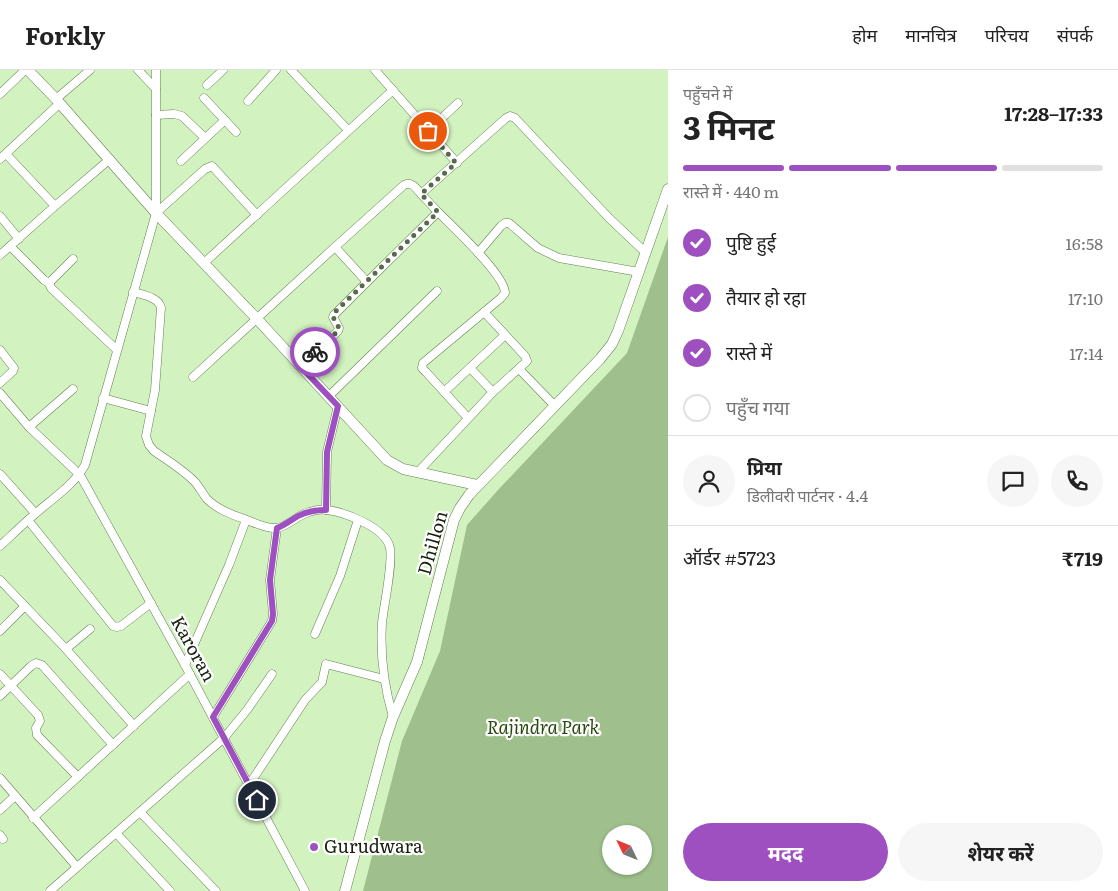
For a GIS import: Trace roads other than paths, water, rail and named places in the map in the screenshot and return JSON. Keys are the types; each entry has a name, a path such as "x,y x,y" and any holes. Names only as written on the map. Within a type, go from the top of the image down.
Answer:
{"street":[{"path":"0,94 26,70 58,101 156,213 387,460 403,470 477,486"},
{"path":"55,206 3,157 90,70"},
{"path":"138,70 156,89"},
{"path":"0,546 35,513 71,485 80,475 85,465 156,213 156,70"},
{"path":"207,84 224,70"},
{"path":"248,101 276,70"},
{"path":"291,70 348,130"},
{"path":"378,71 392,90 456,163"},
{"path":"204,263 392,90"},
{"path":"204,98 236,132"},
{"path":"428,131 458,103"},
{"path":"156,114 182,116 206,138"},
{"path":"421,194 510,116 608,218 646,254"},
{"path":"181,161 225,120"},
{"path":"0,255 110,159"},
{"path":"156,213 205,169 212,166 257,215"},
{"path":"193,377 407,183 411,184 478,253 497,275 505,288 505,293 501,298 423,363 422,368 468,418"},
{"name":"Dhillon","path":"344,891 393,717 417,662 454,520 460,508 477,486 600,359 612,344 667,196"},
{"path":"300,366 338,331 339,328 333,317 334,315 438,212"},
{"path":"0,216 19,239"},
{"path":"478,253 501,226 509,223 538,248 559,258 639,272"},
{"path":"10,246 49,283 51,288 117,350"},
{"path":"335,247 367,282"},
{"path":"49,283 73,259"},
{"path":"329,396 437,291"},
{"path":"133,292 155,299 160,303 161,308 155,390 146,436 149,445 154,451 195,482 215,505 223,511 246,520 277,528 284,526 299,515 307,512 326,510 358,520 380,532 390,546 391,555 382,625 384,679 393,717"},
{"path":"418,472 493,392 527,361 527,358 484,312"},
{"path":"444,392 505,335"},
{"path":"0,350 14,368 0,383"},
{"path":"470,368 493,392"},
{"path":"519,369 555,406"},
{"path":"30,427 73,390"},
{"name":"Karoran","path":"0,393 30,427 80,475 190,674 305,891"},
{"path":"103,398 151,410"},
{"path":"326,510 327,452 338,406"},
{"path":"0,474 35,513"},
{"path":"28,520 113,626 121,626 151,603"},
{"path":"185,665 246,520"},
{"path":"315,634 340,576 358,520"},
{"path":"213,717 272,621 270,580 277,528"},
{"path":"0,580 66,649 134,726"},
{"path":"0,631 25,606"},
{"path":"66,649 90,629"},
{"path":"0,696 31,666 36,664 42,665 113,745"},
{"path":"249,785 305,700 322,682 326,664 384,679"},
{"path":"0,674 39,718 40,721 36,728 37,735 78,777"},
{"path":"33,818 190,674"},
{"path":"50,891 224,738 247,710 272,674"},
{"path":"0,778 76,867"},
{"path":"0,810 14,796"},
{"path":"140,812 216,891"},
{"path":"116,833 170,891"}],"place":[{"name":"Gurudwara","path":"314,847"}],"park label":[{"name":"Rajindra Park","path":"543,728"}]}
